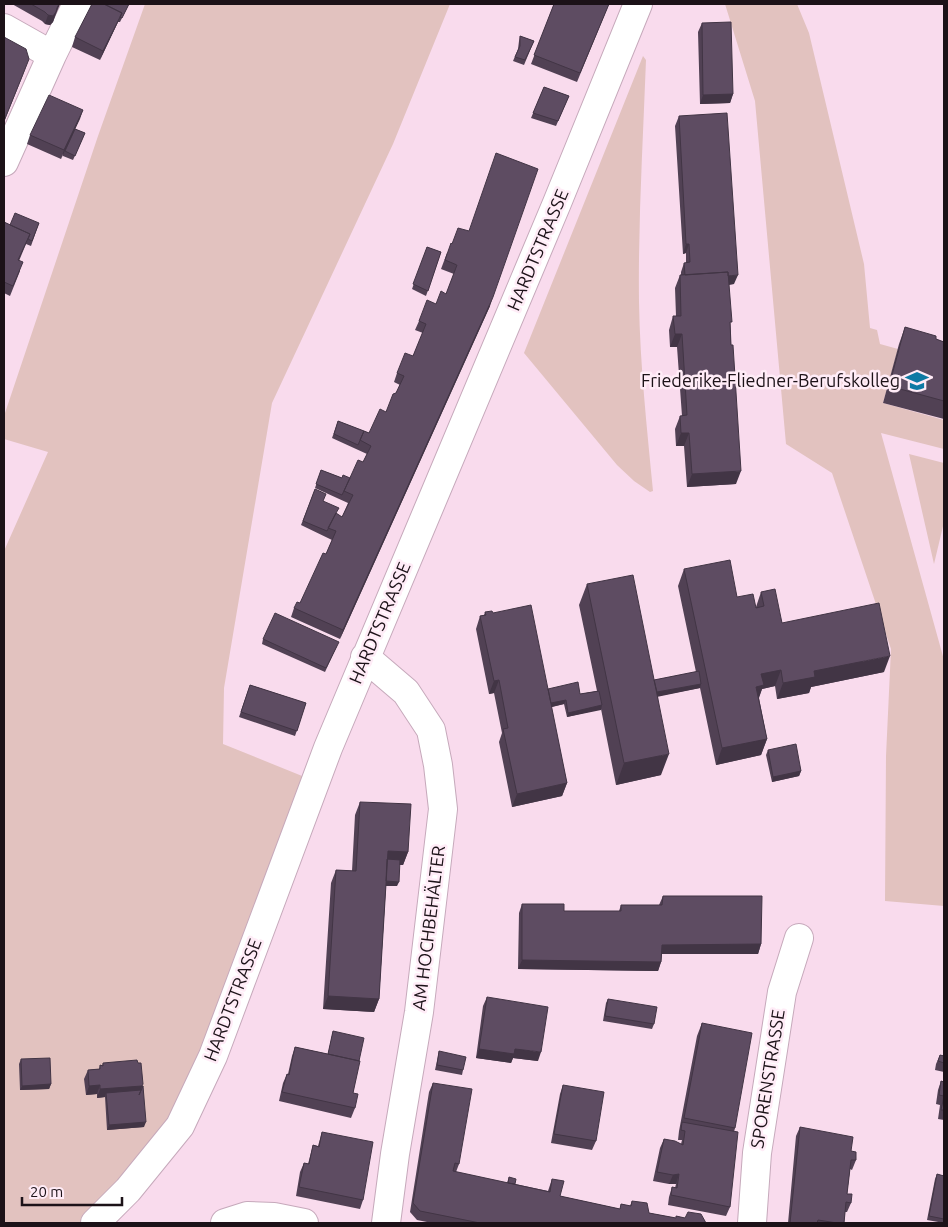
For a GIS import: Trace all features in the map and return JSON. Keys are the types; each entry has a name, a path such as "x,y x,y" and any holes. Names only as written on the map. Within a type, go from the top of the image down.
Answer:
{"street":[{"path":"4,162 52,54 77,4"},
{"name":"HARDTSTRASSE","path":"95,1223 128,1190 153,1161 180,1126 194,1100 213,1056 324,758 542,239 638,4"},
{"path":"4,28 52,54"},
{"name":"AM HOCHBEHÄLTER","path":"366,656 406,692 431,730 438,765 443,809 419,1012 395,1154 386,1223"},
{"name":"SPORENSTRASSE","path":"752,1223 757,1153 782,992 799,938"},
{"path":"225,1223 247,1216 274,1217 304,1223"}],"shaded area":[{"path":"145,4 450,4 393,144 272,403 224,688 223,744 312,780 193,1096 91,1223 4,1223 4,551 48,452 4,439 4,416 98,136"},
{"path":"725,4 797,4 809,33 864,264 870,328 877,330 880,344 898,349 883,403 944,420 944,449 881,433 944,660 944,906 885,901 886,756 891,649 832,473 786,444 755,101"},
{"path":"643,56 646,60 640,212 639,302 642,373 653,491 650,492 634,481 617,465 524,353"},
{"path":"909,454 944,463 944,522 934,564"}],"building":[{"path":"31,4 59,4 53,16 48,15"},
{"path":"92,4 104,4 122,13 103,51 75,37"},
{"path":"104,4 129,4 122,18 120,17 122,13"},
{"path":"554,4 609,4 580,73 534,55"},
{"path":"731,22 733,94 703,95 702,23"},
{"path":"520,36 534,41 525,60 515,57 520,46"},
{"path":"4,37 26,49 29,59 4,121"},
{"path":"544,87 569,96 558,121 533,113"},
{"path":"49,95 83,110 64,150 30,135"},
{"path":"727,113 738,275 728,276 728,272 685,275 684,263 690,262 689,244 686,244 679,116"},
{"path":"75,129 85,133 75,156 65,151"},
{"path":"496,153 538,169 493,297 343,630 294,608 297,602 300,603 323,553 326,554 336,531 328,528 336,513 342,517 353,495 344,491 358,460 363,462 371,446 360,440 364,431 369,433 380,409 386,412 393,394 396,393 404,376 397,373 405,353 413,356 426,324 419,321 427,300 436,304 441,291 446,294 457,265 445,260 451,243 458,228 469,231"},
{"path":"15,213 39,223 32,241 28,239 30,234 10,225"},
{"path":"4,222 30,234 18,260 23,262 13,286 4,282"},
{"path":"427,247 441,252 428,291 413,284"},
{"path":"728,272 732,322 730,322 731,345 733,345 741,471 692,474 689,433 681,433 680,416 687,415 682,334 675,334 673,316 681,316 680,275"},
{"name":"Friederike-Fliedner-Berufskolleg","path":"905,327 936,336 936,339 944,342 944,401 889,386"},
{"path":"338,421 364,431 358,445 334,434"},
{"path":"321,470 342,478 343,475 350,478 342,495 316,484"},
{"path":"315,489 326,494 323,501 339,508 327,531 303,521"},
{"path":"730,560 737,597 753,594 756,608 764,606 761,592 775,589 782,623 879,603 890,656 814,671 815,677 783,683 781,670 761,674 764,685 756,687 767,739 722,748 684,569"},
{"path":"633,575 669,754 624,763 587,584"},
{"path":"531,605 567,783 517,794 503,729 508,728 499,680 494,681 480,616 486,615 485,612 492,611 493,613"},
{"path":"275,613 339,642 326,668 263,639"},
{"path":"699,671 701,684 657,692 654,680"},
{"path":"578,682 580,694 599,691 602,705 568,713 566,700 551,703 548,689"},
{"path":"250,685 306,703 297,731 241,712"},
{"path":"796,744 801,771 773,777 768,750"},
{"path":"360,802 411,804 408,852 388,851 379,999 328,996 336,870 356,871"},
{"path":"387,859 400,860 399,882 386,881"},
{"path":"663,896 762,896 761,944 662,945 661,962 522,960 522,904 564,904 564,911 621,911 621,905 662,905"},
{"path":"487,997 548,1007 541,1052 515,1049 514,1054 479,1049"},
{"path":"608,999 657,1007 654,1024 605,1016"},
{"path":"702,1023 752,1033 735,1128 684,1118"},
{"path":"333,1031 364,1038 359,1061 328,1054"},
{"path":"295,1047 360,1061 353,1093 358,1094 355,1108 282,1092 287,1074 289,1075"},
{"path":"439,1051 466,1057 463,1070 437,1065"},
{"path":"940,1055 944,1056 944,1063 938,1061"},
{"path":"50,1058 51,1084 22,1086 21,1059"},
{"path":"137,1060 138,1063 141,1063 142,1086 100,1089 100,1085 89,1086 88,1070 100,1069 100,1065 103,1066 103,1063"},
{"path":"941,1081 944,1082 944,1096 939,1095"},
{"path":"433,1083 472,1089 459,1164 455,1163 453,1171 550,1192 552,1179 564,1181 560,1196 620,1209 621,1204 631,1206 632,1201 647,1203 649,1213 676,1218 676,1216 685,1218 688,1212 701,1214 706,1223 480,1223 420,1211 413,1203"},
{"path":"563,1085 604,1092 596,1141 554,1134"},
{"path":"143,1086 146,1122 109,1125 106,1093 141,1090 139,1095"},
{"path":"944,1096 944,1110 941,1110"},
{"path":"682,1122 738,1132 730,1207 671,1195 672,1187 677,1188 679,1174 673,1175 657,1172 664,1139 683,1145 685,1131 681,1130"},
{"path":"800,1127 853,1137 851,1151 856,1152 856,1160 851,1160 847,1194 852,1194 851,1203 846,1202 844,1223 818,1220 817,1223 790,1223"},
{"path":"322,1132 373,1142 363,1200 299,1187 304,1163 309,1164 313,1145 319,1147"},
{"path":"937,1174 944,1176 944,1219 929,1216"},
{"path":"509,1177 516,1179 515,1184 508,1183"}],"place":[{"name":"Friederike-Fliedner-Berufskolleg","path":"917,381"}]}
